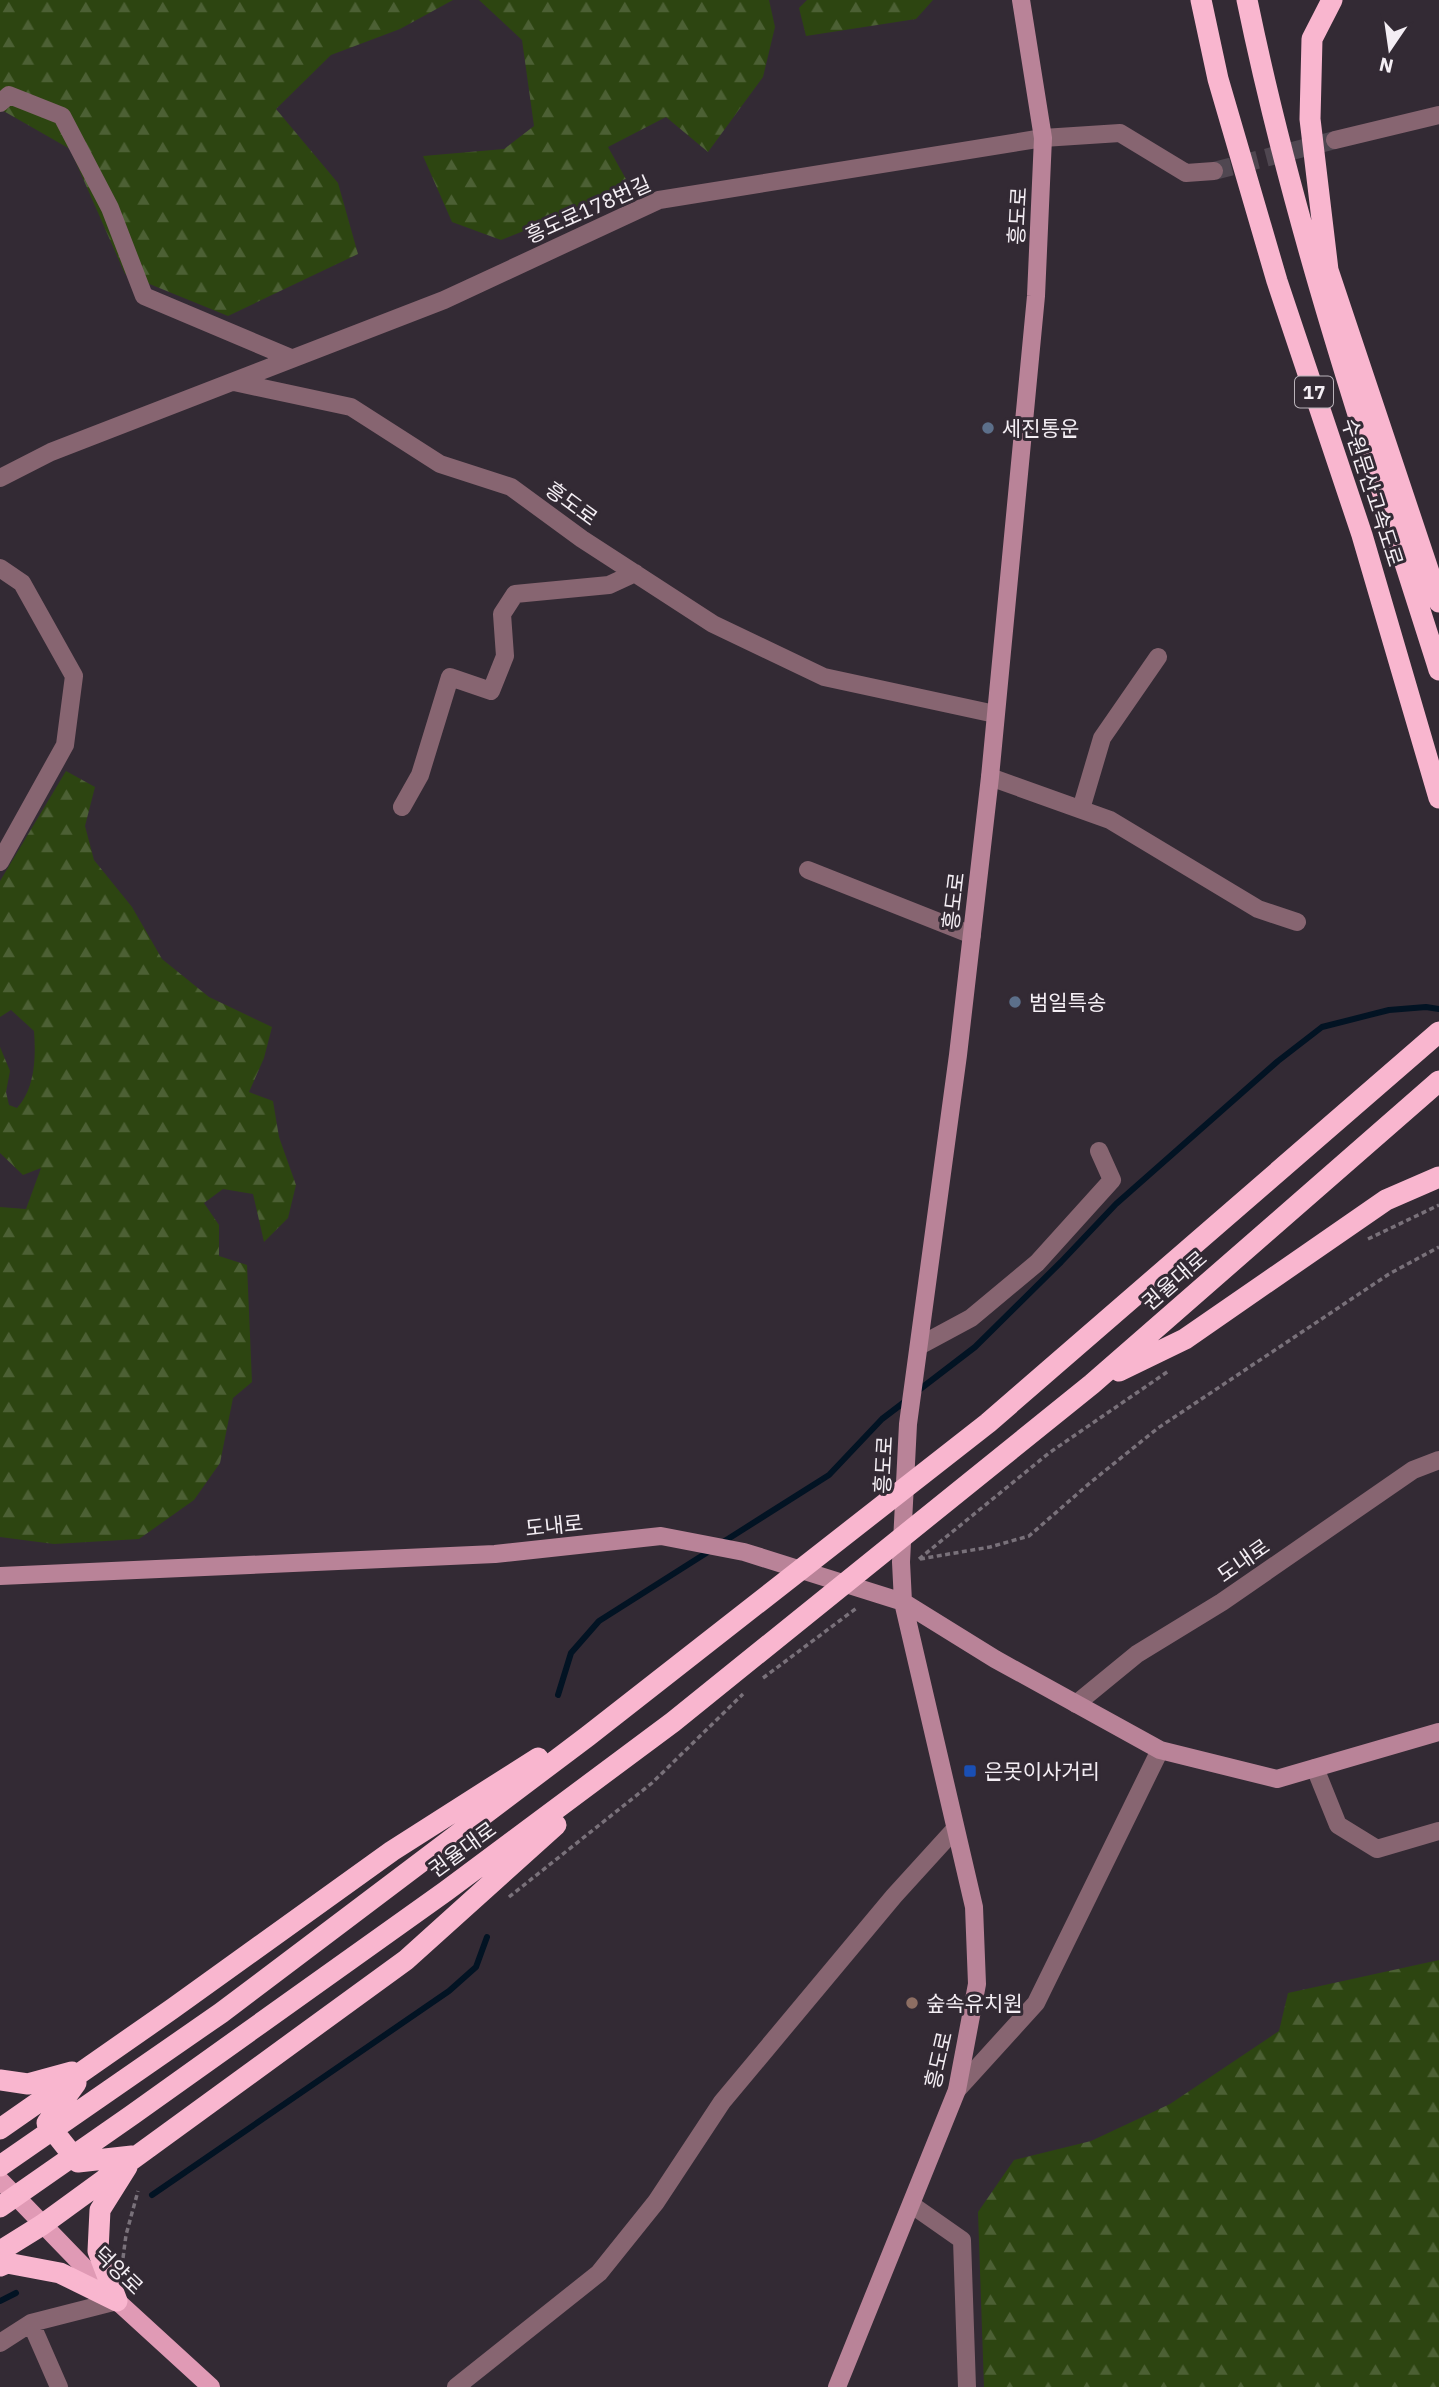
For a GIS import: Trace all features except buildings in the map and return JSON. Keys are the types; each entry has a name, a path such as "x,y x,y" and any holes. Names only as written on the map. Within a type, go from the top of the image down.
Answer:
{"highway":[{"name":"수원문산고속도로","path":"1201,0 1218,79 1277,281 1362,534 1436,790"},
{"name":"수원문산고속도로","path":"1247,0 1263,80 1312,264 1439,670"},
{"path":"1332,0 1312,39 1310,119 1328,270 1439,602"},
{"name":"권율대로","path":"0,2166 221,2012 655,1683 928,1470 1018,1397 1439,1032"},
{"name":"권율대로","path":"0,2207 446,1891 673,1723 1092,1384 1439,1081"},
{"path":"1092,1384 1185,1339 1387,1200 1439,1177"},
{"path":"0,2129 392,1851 655,1683"},
{"path":"0,2251 41,2225 405,1960 673,1723"},
{"path":"0,2081 28,2084 88,2068"},
{"path":"88,2068 47,2123 78,2162 134,2156"},
{"path":"117,2301 98,2251 100,2210 134,2156"},
{"path":"0,2266 7,2263 60,2273 117,2301"}],"main road":[{"name":"덕양로","path":"0,2180 117,2301 211,2387"}],"street":[{"name":"흥도로","path":"838,2387 957,2090 977,1984 974,1907 903,1602 901,1562 908,1424 990,777 1036,296 1043,138 1021,0"},
{"path":"0,103 9,94 62,116 110,208 144,296 291,358"},
{"path":"1335,139 1439,115"},
{"path":"1043,138 1120,133 1186,173 1214,171"},
{"name":"흥도로178번길","path":"0,478 51,452 444,300 659,200 1043,138"},
{"name":"흥도로","path":"234,382 351,407 440,464 512,487 582,539 713,624 824,677 995,713"},
{"path":"0,568 22,583 74,676 65,745 0,862"},
{"path":"402,807 420,775 450,677 491,691 505,656 502,614 516,594 609,585 635,573"},
{"path":"1081,809 1102,738 1158,657"},
{"path":"990,777 1111,820 1258,909 1297,922"},
{"path":"808,870 972,935"},
{"path":"918,1353 971,1318 1037,1263 1112,1180 1099,1151"},
{"name":"도내로","path":"1076,1704 1138,1654 1223,1602 1413,1470 1439,1460"},
{"name":"도내로","path":"0,1576 495,1554 661,1535 744,1552 903,1602 995,1659 1160,1751 1277,1779 1439,1732"},
{"path":"957,2090 1036,2003 1160,1751"},
{"path":"1315,1768 1338,1825 1377,1849 1439,1831"},
{"path":"456,2387 599,2273 656,2203 722,2102 894,1896 955,1829"},
{"path":"912,2205 962,2240 967,2387"},
{"path":"0,2343 31,2323 117,2301"},
{"path":"31,2323 59,2387"}],"path":[{"path":"901,1562 990,1547 1029,1536 1158,1428 1389,1274 1439,1247"}],"green space":[{"path":"0,0 453,0 400,29 331,55 276,109 338,183 358,254 228,316 125,274 70,149 0,109"},
{"path":"479,0 769,0 775,27 763,77 708,152 666,117 608,147 631,188 501,240 452,222 423,156 504,149 534,126 522,40"},
{"path":"807,0 933,0 916,19 806,36 799,8"},
{"path":"66,771 95,787 85,826 94,860 132,907 162,959 209,997 272,1027 264,1058 249,1092 273,1101 279,1137 296,1185 288,1218 264,1242 253,1194 223,1189 204,1203 219,1225 219,1256 247,1265 252,1382 233,1398 220,1463 194,1500 139,1539 54,1544 0,1537 0,1207 26,1209 41,1168 23,1175 0,1153 0,1047 10,1071 6,1092 9,1105 17,1108 31,1082 35,1052 34,1031 11,1010 0,1017 0,881"},
{"path":"1439,1960 1439,2387 984,2387 978,2212 1014,2160 1091,2141 1170,2104 1279,2031 1288,1993"}],"waterway":[{"path":"915,1393 975,1347 1116,1204 1278,1061 1322,1027 1389,1010 1426,1007 1439,1009"},
{"path":"720,1544 829,1475 882,1419 907,1400"},
{"path":"558,1695 571,1653 599,1621 711,1550"},
{"path":"152,2195 449,1991 476,1967 487,1937"},
{"path":"0,2301 16,2293"}],"tunnel":[{"path":"1214,171 1335,140"}],"place":[{"name":"세진통운","path":"988,428"},
{"name":"범일특송","path":"1015,1002"},
{"name":"은못이사거리","path":"970,1771"},
{"name":"숲속유치원","path":"912,2003"}]}
